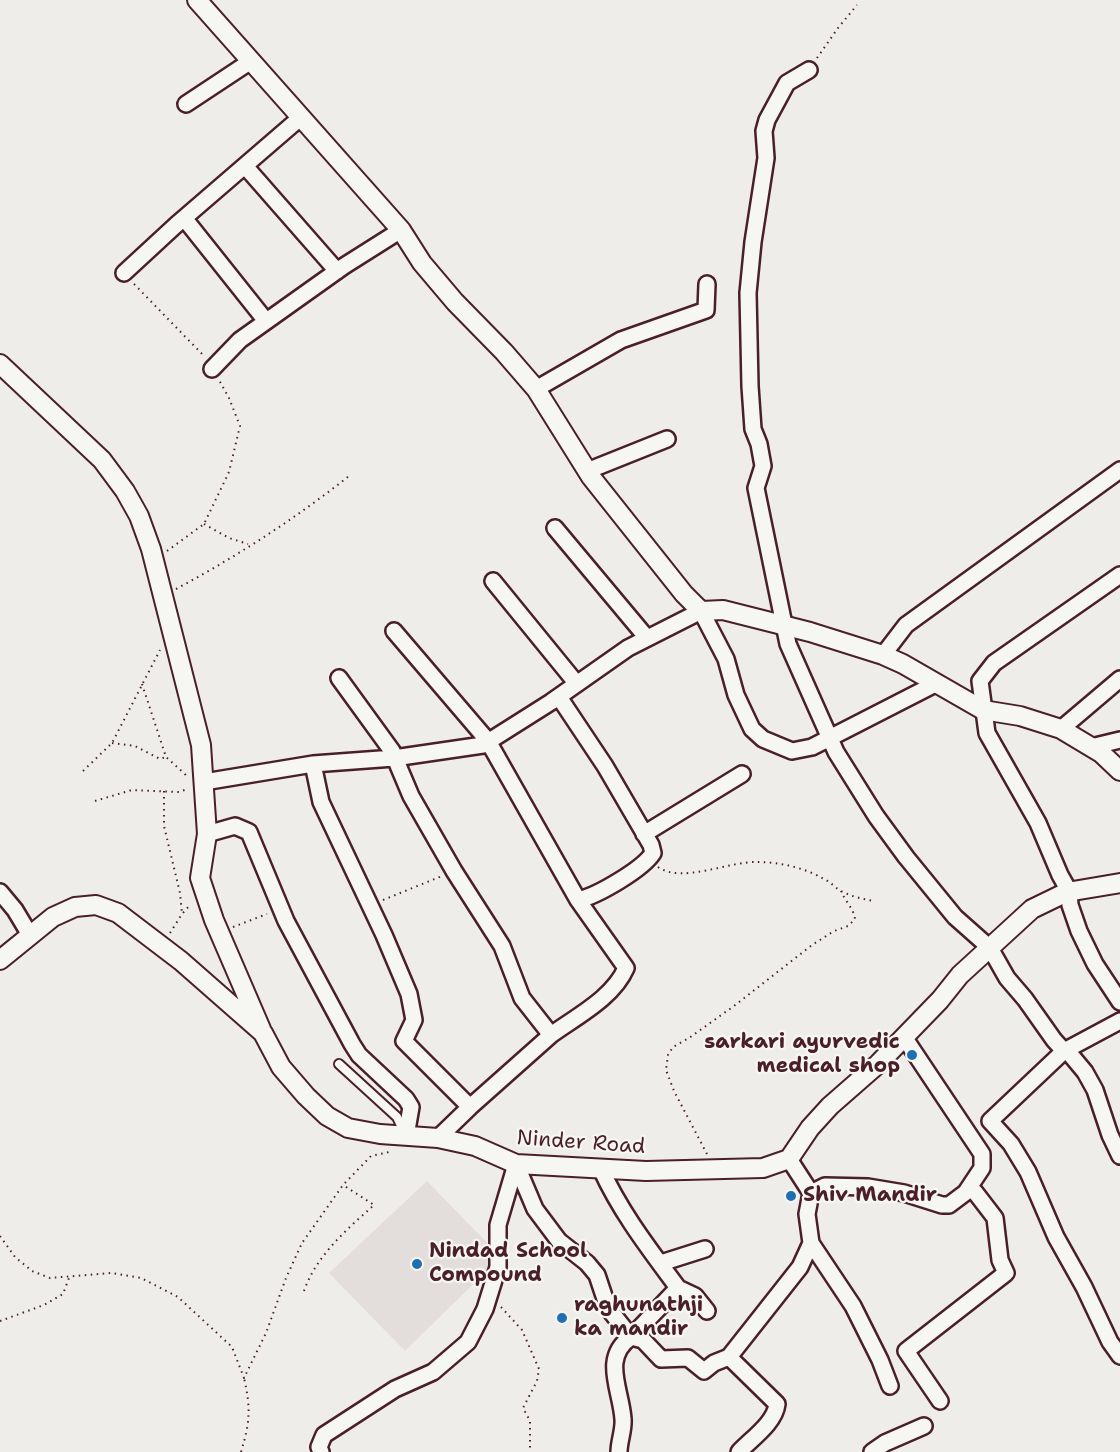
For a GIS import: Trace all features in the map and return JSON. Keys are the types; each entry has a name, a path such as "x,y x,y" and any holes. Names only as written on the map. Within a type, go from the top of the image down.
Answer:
{"street":[{"path":"197,0 401,230 422,262 455,302 536,389 587,471 684,594 701,611 726,659 736,695 752,729 763,740 792,751 812,747 937,684"},
{"path":"186,104 251,61"},
{"path":"809,70 787,83 767,120 764,131 766,158 748,292 753,429 759,444 763,466 756,488 788,644 829,738 876,816 955,917 990,948 1007,978 1064,1052 1070,1054 1090,1081 1120,1156"},
{"path":"124,273 300,118"},
{"path":"245,166 337,271"},
{"path":"184,218 266,321"},
{"path":"212,369 240,340 337,271 401,230"},
{"path":"536,389 621,340 706,310 707,284"},
{"path":"0,364 102,460 125,491 139,516 154,561 201,745 207,834 200,878 219,933 263,1033"},
{"path":"587,471 667,438"},
{"path":"883,656 906,625 1118,477"},
{"path":"555,528 647,638"},
{"path":"1120,575 994,663 980,681 987,733 1038,823 1060,875 1070,891 1070,905 1079,931 1095,964 1120,1002"},
{"path":"493,581 578,684"},
{"path":"204,782 313,764 394,758 475,747 559,697 628,648 701,611 723,610 784,625 903,664 983,710 1020,716 1061,729 1110,760 1120,771"},
{"path":"394,631 488,741 578,900 626,968 621,979 609,992 551,1035 438,1138"},
{"path":"339,678 392,751 411,796 454,871 502,946 522,998 551,1035"},
{"path":"1061,729 1120,679"},
{"path":"559,697 605,766 651,845 653,853 648,860 590,897 578,900"},
{"path":"1091,747 1120,740"},
{"path":"313,764 321,802 409,994 414,1020 404,1041 470,1107"},
{"path":"644,834 742,774"},
{"path":"207,834 235,826 249,832 280,908 359,1055 406,1099 411,1107 406,1136"},
{"path":"890,1386 880,1360 853,1306 811,1243 807,1214 811,1193 789,1159 810,1128 830,1106 878,1064 940,1000 960,975 1032,909 1070,891 1120,883"},
{"path":"0,892 15,910 30,935"},
{"name":"Ninder Road","path":"0,960 53,917 75,907 96,905 118,913 154,942 171,952 263,1033 281,1067 306,1096 327,1116 348,1128 438,1138 475,1146 516,1164 646,1171 763,1168 789,1159"},
{"path":"1120,1021 1064,1052 990,1121 1011,1144 1028,1172 1044,1204 1056,1237 1084,1287 1110,1342 1120,1356"},
{"path":"811,1193 825,1186 868,1187 904,1193 942,1205 949,1205 966,1192 982,1168 982,1154 904,1038"},
{"path":"321,1452 319,1447 324,1435 367,1405 433,1372 468,1342 485,1309 498,1267 498,1224 516,1164"},
{"path":"516,1164 535,1209 559,1241 587,1263 597,1275 608,1308 631,1337 643,1340 662,1359 688,1358 704,1371 714,1363 729,1357 800,1267 811,1243"},
{"path":"601,1169 632,1225 678,1287 695,1296 707,1311"},
{"path":"940,1401 906,1351 1006,1273 1000,1260 995,1218 975,1192 966,1192"},
{"path":"661,1263 705,1249"},
{"path":"619,1452 623,1423 614,1358 622,1342 631,1337 678,1287"},
{"path":"729,1357 777,1404 776,1412 739,1452"},
{"path":"872,1452 885,1443 924,1426"}],"lane":[{"path":"339,1064 396,1117 406,1136"}],"path":[{"path":"809,70 857,5"},
{"path":"124,273 204,356 229,398 240,426 229,472 204,524 154,561"},
{"path":"163,596 249,545 327,494 350,476"},
{"path":"204,524 249,545"},
{"path":"82,771 112,743 171,626"},
{"path":"142,684 166,757 187,776 204,782"},
{"path":"112,743 135,746 160,759 166,757"},
{"path":"95,801 132,790 179,792 204,782"},
{"path":"164,791 164,826 180,893 182,914"},
{"path":"648,860 661,870 683,873 755,862 775,863 810,872 835,885 854,912 855,919 848,926 834,931 812,945 734,1006 673,1047 668,1055 666,1070 674,1091 716,1169"},
{"path":"370,906 454,871"},
{"path":"841,891 874,901"},
{"path":"154,942 160,941 172,932 182,914 205,894"},
{"path":"219,933 280,908"},
{"path":"244,1378 266,1333 286,1278 302,1243 343,1185 371,1156 394,1150"},
{"path":"304,1291 314,1269 322,1259 344,1232 374,1205 343,1185"},
{"path":"0,1236 15,1257 32,1271 50,1278 111,1273 141,1278 178,1297 232,1347 244,1378 250,1404 247,1430 241,1452"},
{"path":"0,1321 44,1305 63,1293 69,1278"},
{"path":"490,1292 522,1330 539,1368 537,1381 523,1408 530,1421 530,1452"}],"shaded area":[{"name":"Nindad School Compound","path":"427,1181 501,1257 405,1351 329,1273"}],"place":[{"name":"sarkari ayurvedic medical shop","path":"912,1055"},
{"name":"Shiv Mandir","path":"791,1196"},
{"name":"Nindad School Compound","path":"417,1264"},
{"name":"raghunathji ka mandir","path":"562,1318"}]}
